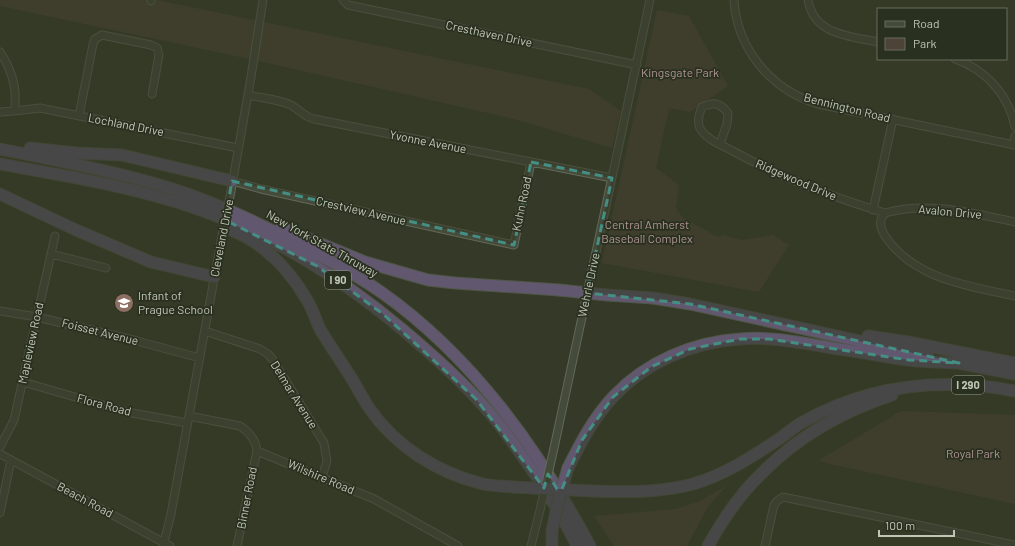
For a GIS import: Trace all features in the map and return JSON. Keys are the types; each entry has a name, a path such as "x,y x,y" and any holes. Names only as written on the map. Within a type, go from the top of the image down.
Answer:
{"highway":[{"path":"0,143 49,151 122,155 231,186"},
{"name":"New York State Thruway","path":"0,149 100,169 150,182 194,196 258,222 329,260 381,292 426,328 496,401 532,449 568,506 590,546"},
{"path":"0,165 156,202 198,216 237,232 259,245 275,258 290,275 307,300 321,330 369,408 389,432 408,449 438,468 479,483 513,487 631,492 665,490 694,484 738,465 801,423 849,400 873,393 921,386"},
{"name":"New York State Thruway","path":"0,165 94,181 139,192 198,210 239,226 280,245 317,266 351,289 383,314 441,363 476,399 498,424 532,469 566,524 577,546"},
{"path":"0,194 76,230 151,262 214,277"},
{"path":"233,211 261,219 365,262 428,280 653,298 690,304 959,363"},
{"path":"798,328 880,337 1015,363"},
{"path":"552,546 552,531 558,502 568,468 582,440 613,396 651,367 670,356 716,342 740,339 769,339 909,360 959,363"},
{"name":"I 290","path":"959,363 1015,374"},
{"name":"I 290","path":"921,386 953,384 983,386 1015,391"},
{"path":"708,546 718,528 760,475 785,452 820,428 850,411 921,386"}],"street":[{"name":"Cleveland Drive","path":"166,545 248,95 263,0"},
{"name":"Cresthaven Drive","path":"343,0 348,5 637,65"},
{"name":"Wehrle Drive","path":"532,546 650,0"},
{"name":"Bennington Road","path":"734,0 740,30 749,51 764,71 782,86 803,98 814,102 1014,145"},
{"path":"808,0 815,18 825,28 837,33 877,42"},
{"path":"79,116 93,44 95,39 102,36 151,45 157,48 160,55 152,94"},
{"path":"0,52 10,69 13,79 15,89 14,110"},
{"path":"957,60 979,71 991,81 1005,100 1015,126"},
{"name":"Yvonne Avenue","path":"248,95 287,103 303,115 314,119 612,178"},
{"name":"Ridgewood Drive","path":"720,144 728,113 722,106 712,103 702,107 698,117 700,129 708,137 720,144 776,173 873,210 885,213"},
{"name":"Lochland Drive","path":"0,112 40,108 238,148"},
{"path":"873,210 893,119"},
{"path":"1014,145 1015,136"},
{"name":"Kuhn Road","path":"490,240 514,245 531,162"},
{"name":"Crestview Avenue","path":"231,186 261,189 490,240"},
{"name":"Avalon Drive","path":"885,213 896,210 933,208 971,213 1015,222"},
{"path":"885,213 882,216 880,223 887,239 905,256 925,271 951,282 1015,296"},
{"name":"Mapleview Road","path":"0,447 14,420 55,236"},
{"path":"51,254 106,268"},
{"name":"Foisset Avenue","path":"0,311 37,317 200,358"},
{"name":"Delmar Avenue","path":"205,331 260,349 268,354 273,360 324,443 327,461 322,477"},
{"name":"Flora Road","path":"23,382 127,412 188,419"},
{"path":"188,419 240,426 246,430 255,441 257,451"},
{"name":"Wilshire Road","path":"257,451 374,499 457,546"},
{"name":"Binner Road","path":"238,546 257,451"},
{"name":"Beach Road","path":"0,454 166,545"},
{"path":"0,513 12,460"},
{"path":"765,546 776,501 783,497 990,543 1015,545"}],"highlighted area":[{"path":"531,162 612,178 587,293 690,304 959,363 909,360 769,339 740,339 690,349 651,367 613,397 582,440 562,489 557,489 548,474 544,488 476,399 383,314 317,266 225,220 232,181 514,245"}],"green space":[{"path":"0,0 157,0 589,89 621,111 612,148 514,119 245,58 0,6"},
{"name":"Central Amherst Baseball Complex","path":"657,10 689,16 728,86 690,112 669,108 656,168 679,185 676,208 683,218 718,237 723,235 742,240 773,235 789,245 759,292 602,263"},
{"name":"Royal Park","path":"901,411 1015,415 1015,504 830,464 819,460"},
{"path":"726,486 707,508 687,546 614,546 594,516 676,509 700,501"}],"place":[{"name":"Infant of Prague School","path":"124,303"}],"park label":[{"name":"Kingsgate Park","path":"680,73"}]}
